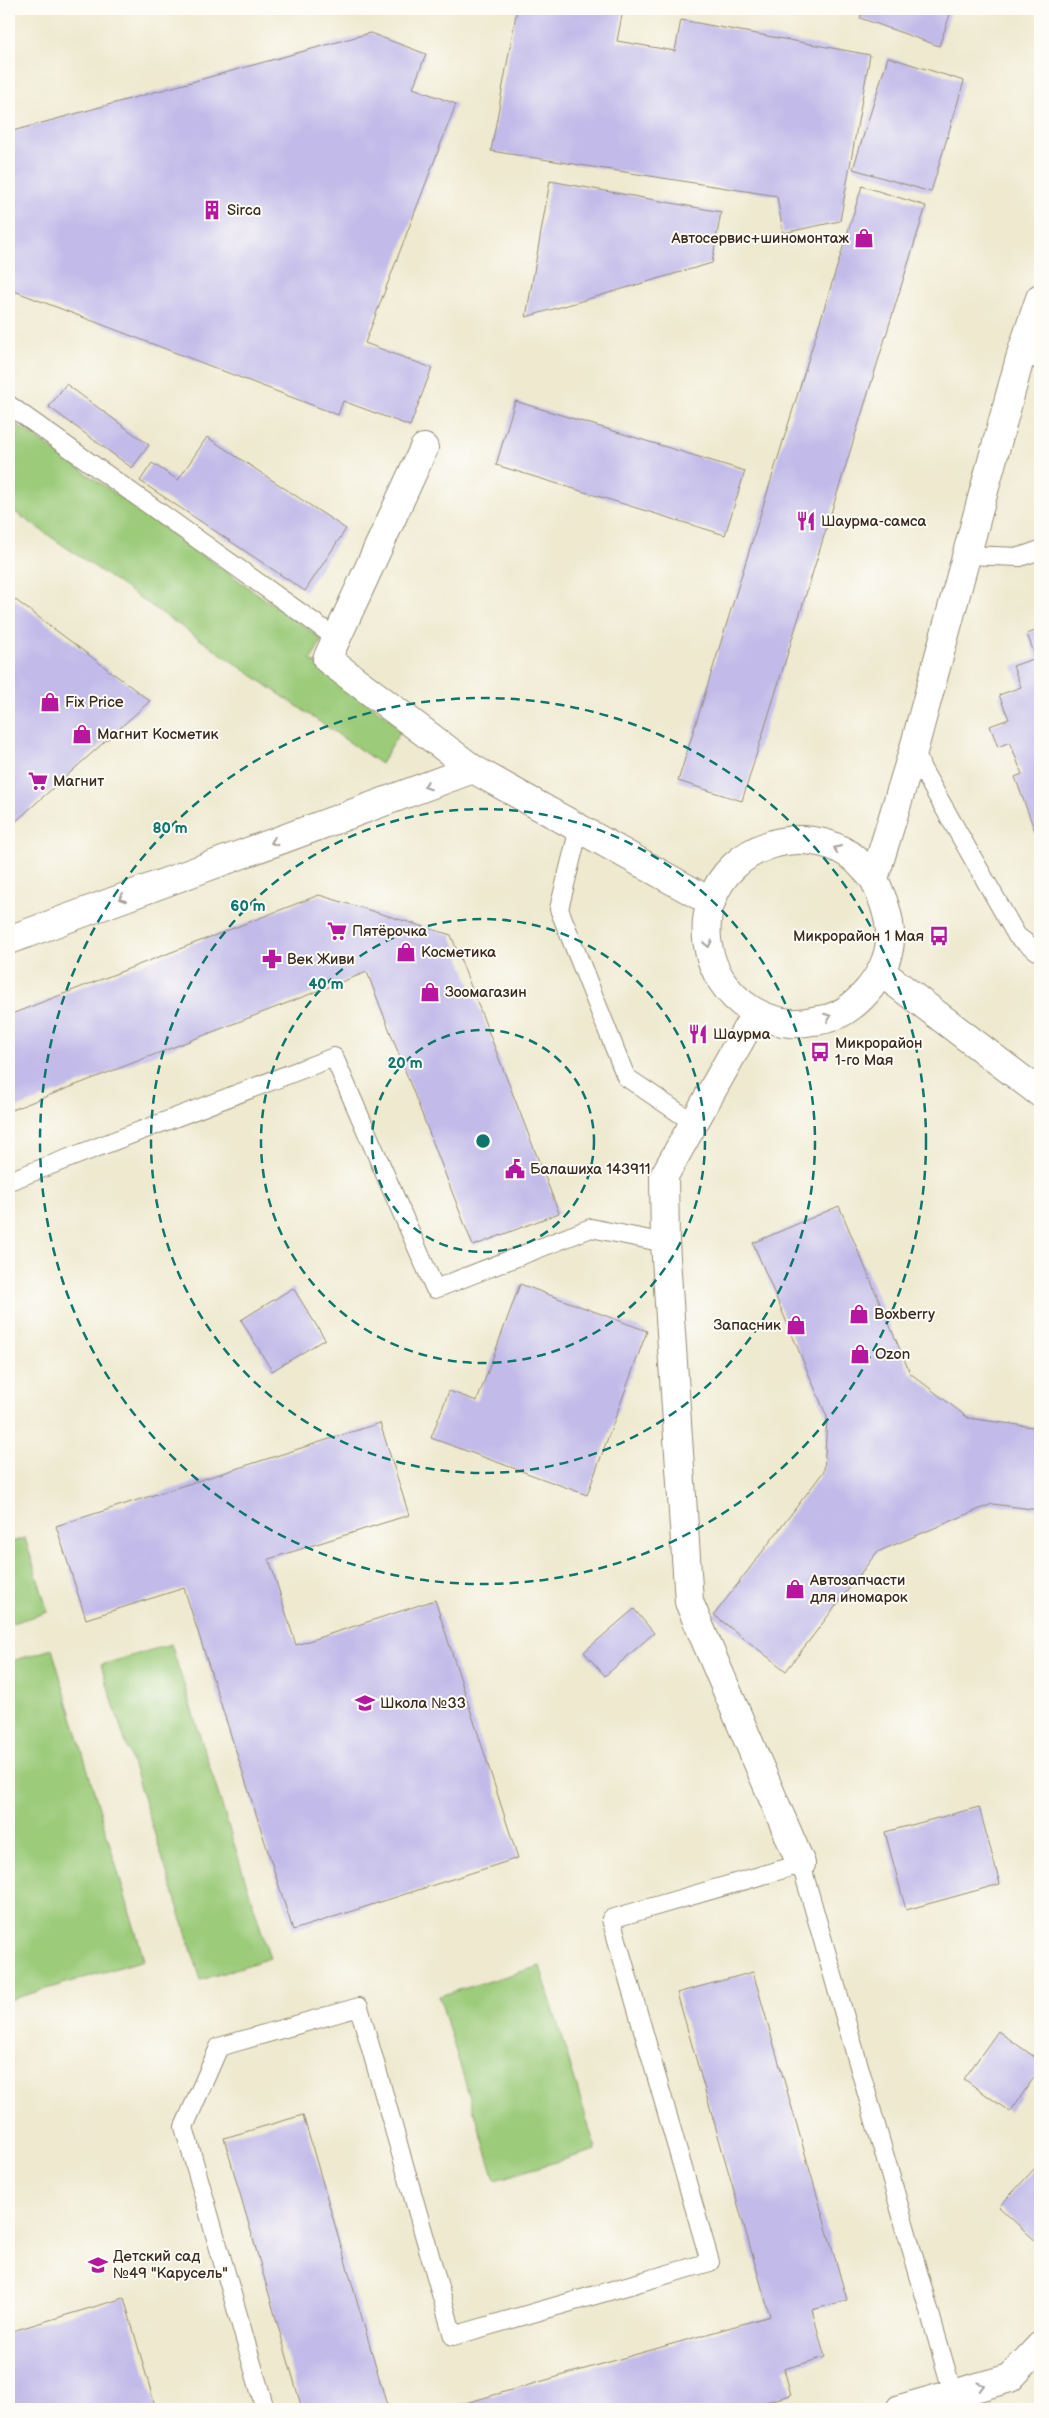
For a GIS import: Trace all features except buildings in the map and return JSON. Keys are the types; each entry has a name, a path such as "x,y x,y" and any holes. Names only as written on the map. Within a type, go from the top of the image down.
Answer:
{"street":[{"path":"874,879 914,748 966,555 1031,356 1040,298"},
{"path":"424,448 327,659 472,769 711,902"},
{"path":"9,940 472,769"},
{"path":"785,840 819,842 850,855 874,879 887,909 890,941 881,972 859,1002 827,1019 791,1024 755,1014 729,994 712,966 706,934 711,902 727,872 753,850 785,840"},
{"path":"881,972 1040,1094"},
{"path":"755,1014 664,1176 665,1242 689,1602 801,1864"},
{"path":"900,2409 1010,2378 1040,2346"}],"lane":[{"path":"9,405 336,638"},
{"path":"966,555 1020,557 1040,550"},
{"path":"914,748 922,769 1017,936 1040,953"},
{"path":"579,828 559,909 626,1077 694,1122"},
{"path":"9,1181 334,1057 435,1289 591,1228 665,1242"},
{"path":"265,2409 184,2126 218,2047 359,2007 453,2336 710,2262 611,1918 801,1864 953,2394"}],"green space":[{"path":"9,419 322,639 311,660 402,728 381,764 9,508"},
{"path":"25,1538 48,1612 9,1624 9,1543"},
{"path":"171,1644 270,1958 201,1980 101,1665"},
{"path":"52,1649 144,1960 9,2000 9,1662"},
{"path":"540,1966 596,2150 495,2180 439,1996"}],"place":[{"name":"Sirca","path":"212,210"},
{"name":"Автосервис+шиномонтаж","path":"864,238"},
{"name":"Шаурма-самса","path":"806,521"},
{"name":"Fix Price","path":"50,702"},
{"name":"Магнит Косметик","path":"82,734"},
{"name":"Магнит","path":"38,781"},
{"name":"Пятёрочка","path":"337,931"},
{"name":"Микрорайон 1 Мая","path":"939,936"},
{"name":"Косметика","path":"406,952"},
{"name":"Век Живи","path":"272,959"},
{"name":"Зоомагазин","path":"430,992"},
{"name":"Шаурма","path":"698,1034"},
{"name":"Микрорайон 1-го Мая","path":"820,1052"},
{"name":"Балашиха 143911","path":"515,1169"},
{"name":"Boxberry","path":"859,1314"},
{"name":"Запасник","path":"796,1325"},
{"name":"Ozon","path":"860,1354"},
{"name":"Автозапчасти для иномарок","path":"795,1589"},
{"name":"Школа №33","path":"365,1703"},
{"name":"Детский сад №49 \"Карусель\"","path":"98,2265"}]}
